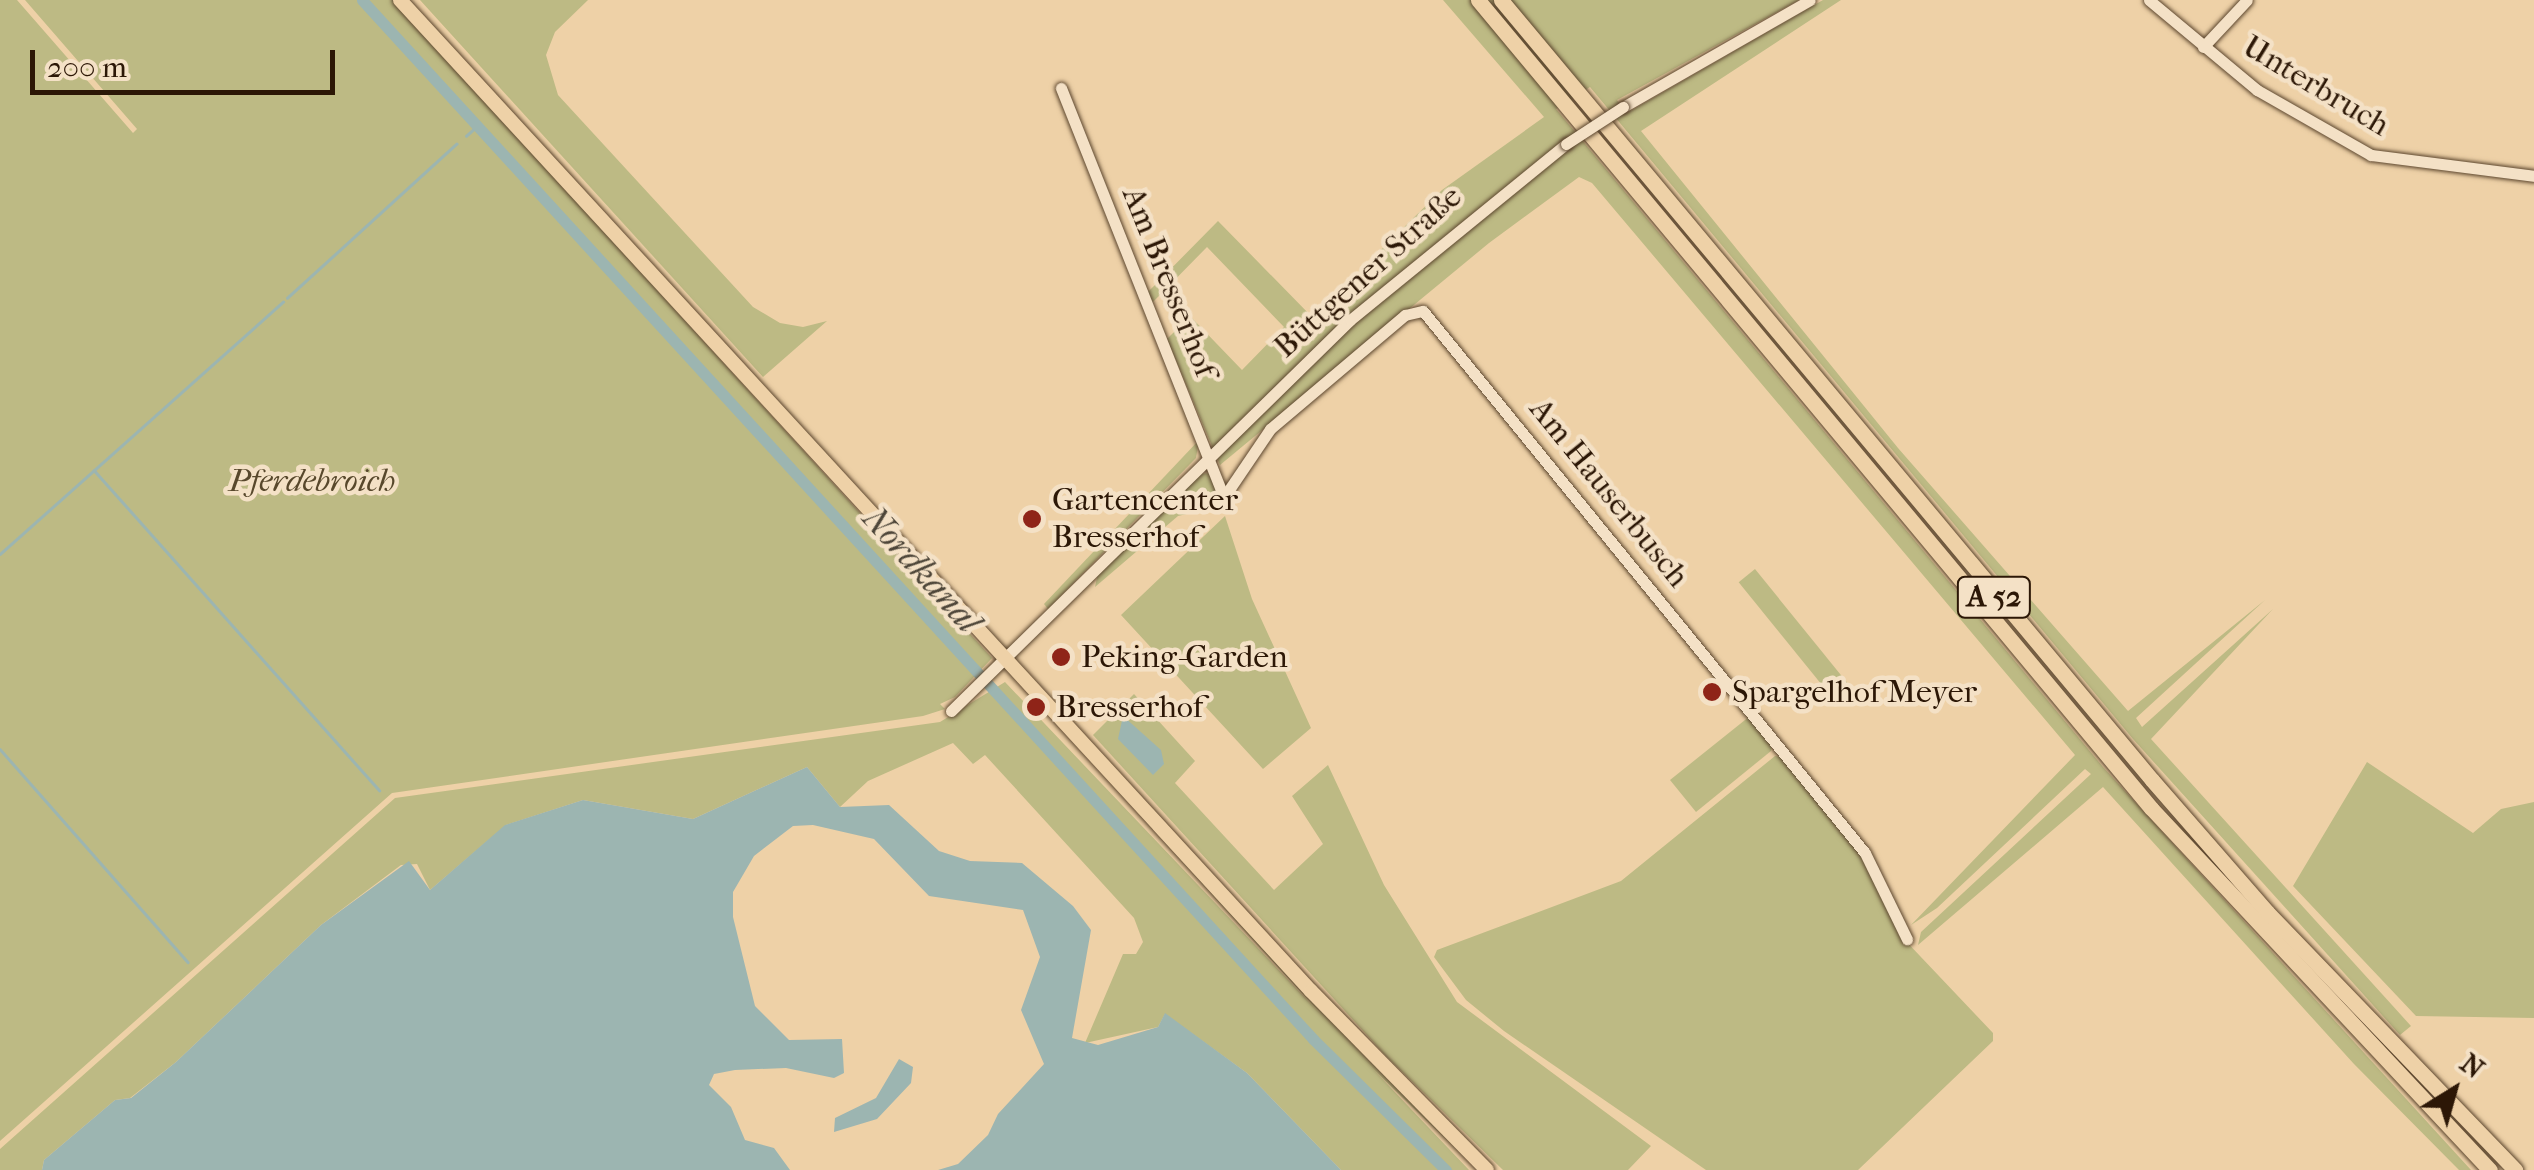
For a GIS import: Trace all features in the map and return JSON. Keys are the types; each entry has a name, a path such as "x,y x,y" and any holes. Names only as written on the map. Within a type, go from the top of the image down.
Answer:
{"highway":[{"name":"A 52","path":"1478,0 2152,808 2490,1170"},
{"name":"A 52","path":"1502,0 2164,795 2515,1170"}],"main road":[{"path":"400,0 1363,1047 1487,1170"}],"street":[{"name":"Büttgener Straße","path":"950,711 1006,661 1209,455 1392,281 1566,144 1810,0"},
{"name":"Unterbruch","path":"2149,0 2257,90 2371,155 2534,176"},
{"path":"2203,47 2247,0"},
{"name":"Am Bresserhof","path":"1061,88 1224,497"},
{"name":"Am Hauserbusch","path":"1224,497 1270,428 1405,314 1422,311 1866,853 1907,939"}],"green space":[{"name":"Pferdebroich","path":"0,0 17,0 133,133 137,129 25,0 393,0 992,658 955,697 940,704 945,709 923,716 392,793 0,1141"},
{"path":"420,0 588,0 555,32 546,55 558,95 753,307 780,323 803,327 827,321 763,377"},
{"path":"1443,0 1799,0 1617,100 1627,113 1823,0 1841,0 1641,131 1898,448 2128,711 2265,600 2136,718 2142,727 2273,609 2151,739 2411,1026 2400,1035 2133,739 1590,87 1556,109 2103,767 2471,1170 2459,1170 2354,1064 2103,787 1918,945 1921,932 2091,774 2085,769 1937,908 1911,925 2075,755 1592,183 1579,177 1489,243 1220,465 1167,339 1190,316 1242,370 1284,327 1207,247 1152,303 1148,292 1218,221 1312,317 1442,190 1544,117"},
{"path":"1199,440 1196,458 1048,609 1044,604"},
{"path":"1211,473 1219,495 1208,509 1178,516 1095,587 1098,573 1199,474"},
{"path":"1225,516 1252,599 1311,728 1263,769 1121,615"},
{"path":"1755,569 1850,686 1834,700 1739,582"},
{"path":"1005,682 1469,1170 1341,1170 1247,1073 1165,1014 1158,1027 1085,1043 1123,954 1136,954 1143,942 1134,918 985,755 973,764 953,743 868,781 840,807 807,767 693,819 583,800 506,825 430,890 417,864 401,865 321,925 176,1062 130,1098 115,1100 44,1160 42,1170 0,1170 0,1149 395,798 940,722"},
{"path":"1134,694 1195,761 1175,783 1274,890 1323,844 1292,796 1328,765 1384,885 1457,1002 1651,1146 1628,1170 1503,1170 1386,1056 1093,735"},
{"path":"1750,716 1772,743 1771,751 1696,812 1670,780"},
{"path":"1067,735 1360,1051 1478,1170 1356,1053"},
{"path":"1775,756 1783,757 1862,856 1902,937 1993,1033 1993,1041 1858,1170 1706,1170 1504,1031 1466,1000 1434,957 1437,950 1621,881"},
{"path":"2367,762 2473,833 2501,809 2534,802 2534,1018 2416,1016 2293,886"}],"water":[{"path":"1123,716 1161,750 1164,764 1153,775 1118,739"},
{"path":"807,767 840,807 889,805 939,851 970,861 1022,863 1073,906 1091,930 1072,1038 1098,1045 1158,1027 1165,1013 1247,1073 1341,1170 938,1170 958,1164 988,1135 998,1114 1044,1064 1021,1010 1040,957 1023,910 929,896 874,839 813,825 793,826 754,856 733,892 733,917 755,1006 789,1040 842,1039 844,1073 834,1078 786,1068 735,1070 714,1074 709,1085 731,1107 745,1140 774,1148 790,1170 42,1170 44,1160 115,1100 131,1098 176,1062 321,925 409,861 430,890 505,825 583,800 693,819"},
{"path":"899,1059 913,1067 911,1083 877,1119 834,1132 835,1118 876,1098"}],"waterway":[{"name":"Nordkanal","path":"362,0 1313,1039 1446,1170"},
{"path":"466,136 477,126"},
{"path":"287,298 456,144"},
{"path":"0,554 283,302"},
{"path":"94,470 379,790"},
{"path":"0,749 188,962"}],"place":[{"name":"Gartencenter Bresserhof","path":"1032,519"},
{"name":"Peking-Garden","path":"1061,657"},
{"name":"Spargelhof Meyer","path":"1712,692"},
{"name":"Bresserhof","path":"1036,707"}]}
